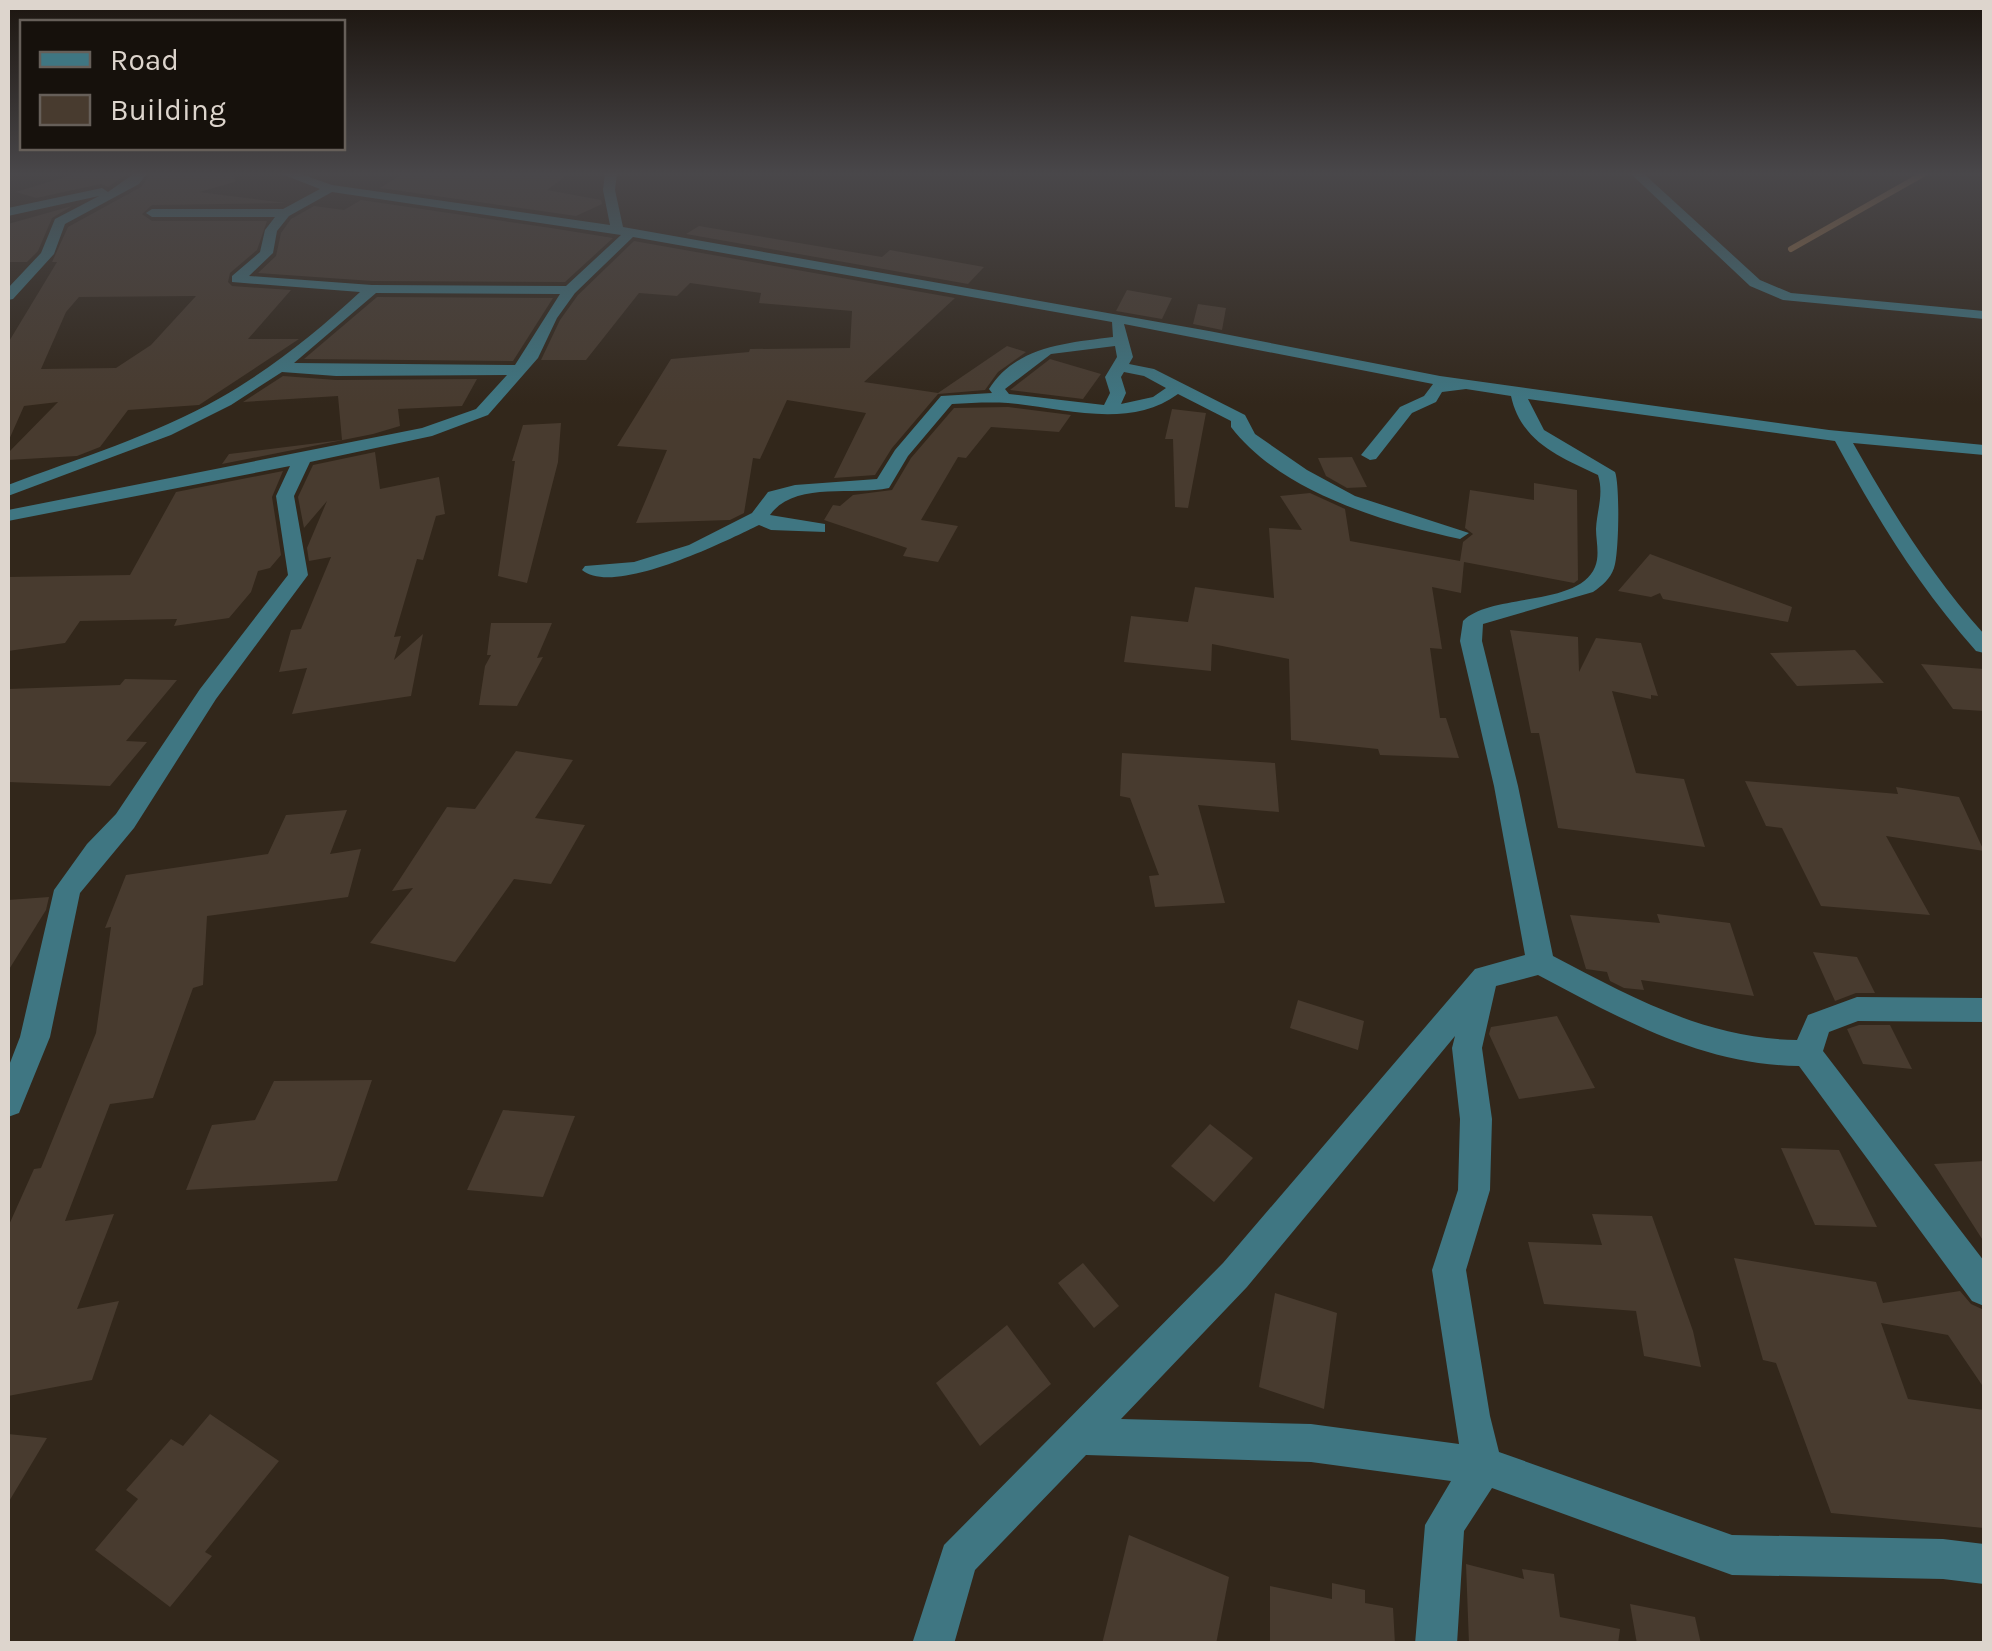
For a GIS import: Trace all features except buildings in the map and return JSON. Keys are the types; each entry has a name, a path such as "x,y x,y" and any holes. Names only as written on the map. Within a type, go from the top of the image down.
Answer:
{"street":[{"path":"8,296 48,250"},
{"path":"267,250 236,279 372,289 570,290"},
{"path":"8,515 426,432 482,412 521,370 570,290 607,250"},
{"path":"725,250 1208,335 1304,358 1518,392 1841,436 1984,450"},
{"path":"1720,250 1756,283 1788,297 1984,315"},
{"path":"8,491 168,428 251,387 323,334 372,289"},
{"path":"1109,412 1118,392 1114,377 1125,357 1115,320"},
{"path":"1004,398 997,390 1002,382 1047,350 1123,340"},
{"path":"278,367 336,371 521,370"},
{"path":"1119,367 1148,372 1239,418 1239,427 1250,438 1334,497 1394,520 1460,532"},
{"path":"1370,455 1406,410 1430,399 1436,388 1473,384"},
{"path":"592,570 636,568 696,549 759,518 774,496 795,490 883,484 901,454 947,399 1004,398 1109,412 1158,401 1177,387"},
{"path":"1518,392 1520,411 1530,430 1606,472 1612,484 1606,530 1607,563 1591,587 1571,596 1496,610 1473,621 1471,641 1506,786 1540,962"},
{"path":"1841,436 1888,522 1935,592 1980,633"},
{"path":"8,1104 35,1036 68,890 96,851 125,821 208,694 298,575 300,555 286,508 286,490 303,458"},
{"path":"8,491 54,506"},
{"path":"759,518 770,524 818,528"},
{"path":"933,1644 958,1559 1234,1275 1399,1084 1485,976 1540,962 1670,1028 1765,1055 1807,1052"},
{"path":"1436,1644 1446,1525 1484,1466 1470,1416 1449,1270 1474,1190 1476,1119 1466,1048 1485,976"},
{"path":"1807,1052 1818,1024 1858,1009 1984,1010"},
{"path":"1807,1052 1984,1290"},
{"path":"1075,1436 1312,1442 1484,1466 1732,1555 1943,1559 1984,1564"}]}
